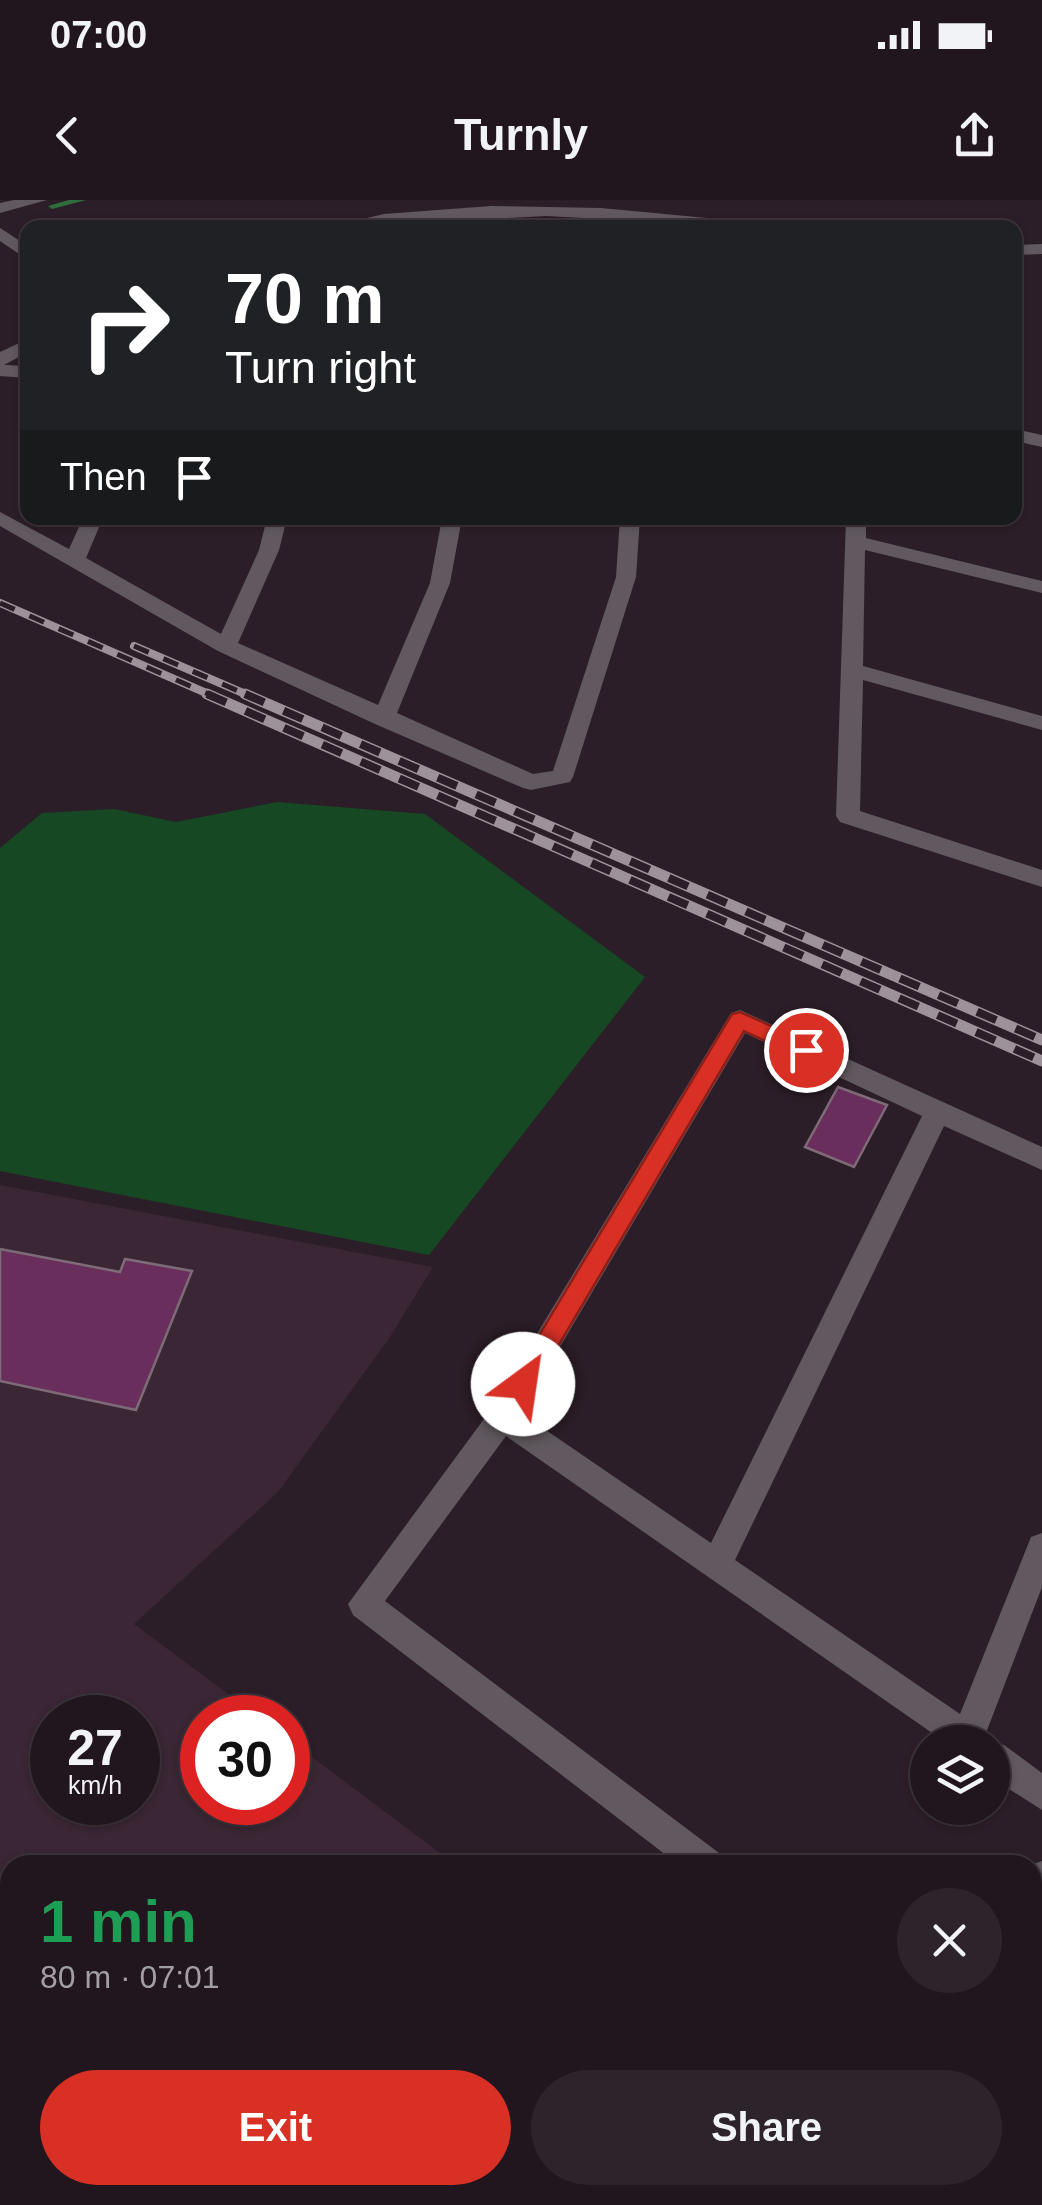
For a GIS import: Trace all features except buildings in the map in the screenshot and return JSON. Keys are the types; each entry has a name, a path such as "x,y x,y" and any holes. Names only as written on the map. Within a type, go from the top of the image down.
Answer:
{"street":[{"path":"0,208 39,200"},
{"path":"372,220 429,208 478,220"},
{"path":"635,220 676,208 726,220"},
{"path":"491,220 570,211 626,220"},
{"path":"0,518 226,646 531,782 562,778 626,577 630,525"},
{"path":"74,561 90,525"},
{"path":"226,646 269,550 275,525"},
{"path":"383,718 440,583 451,525"},
{"path":"856,525 848,816 1042,879"},
{"path":"856,542 1042,586"},
{"path":"853,670 1042,723"},
{"path":"694,1855 364,1604 503,1417 740,1020 1042,1159"},
{"path":"717,1564 938,1111"},
{"path":"503,1417 948,1725"},
{"path":"985,1725 1042,1548"},
{"path":"1010,1770 1042,1793"}],"shaded area":[{"path":"0,1185 433,1267 390,1337 278,1492 134,1624 229,1695 180,1695 180,1825 310,1825 310,1756 443,1855 0,1855"}],"green space":[{"path":"277,802 425,814 645,977 429,1255 0,1171 0,848 42,813 114,809 176,822"}],"waterway":[{"path":"52,206 82,200"}],"railway":[{"path":"0,603 213,696"},
{"path":"134,646 250,696"},
{"path":"207,694 1042,1061"},
{"path":"245,694 1042,1040"}],"route":[{"path":"523,1384 740,1020 806,1050"}]}
